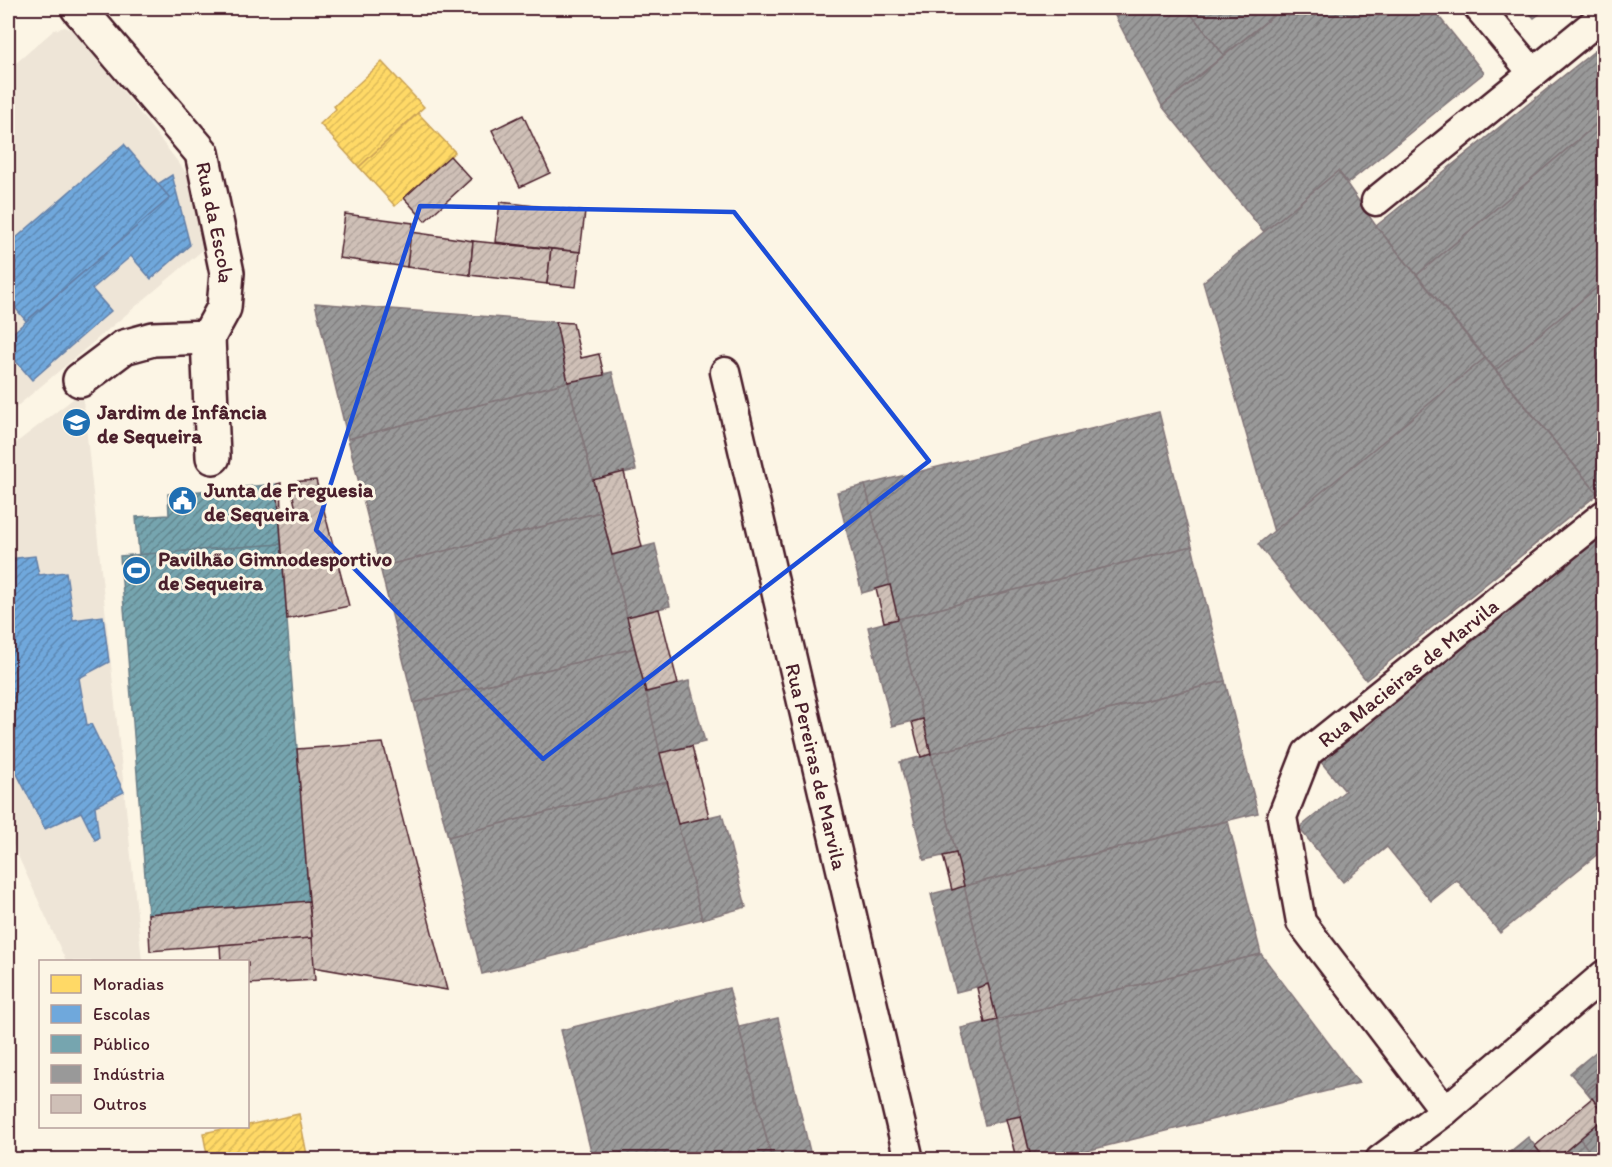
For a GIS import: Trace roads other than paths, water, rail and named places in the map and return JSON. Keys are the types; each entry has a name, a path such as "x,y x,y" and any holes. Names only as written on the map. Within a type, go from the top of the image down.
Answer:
{"street":[{"name":"Rua da Escola","path":"78,8 201,153 227,273 224,308 208,337"},
{"path":"80,380 124,347 153,339 208,337 213,457"}],"lane":[{"path":"1479,8 1533,73"},
{"path":"1376,201 1605,15"},
{"name":"Rua Pereiras de Marvila","path":"725,372 909,1160"},
{"name":"Rua Macieiras de Marvila","path":"1445,1111 1302,922 1282,817 1307,753 1605,516"},
{"path":"1380,1160 1445,1111 1605,975"}],"place":[{"name":"Jardim de Infância de Sequeira","path":"76,423"},
{"name":"Junta de Freguesia de Sequeira","path":"183,501"},
{"name":"Pavilhão Gimnodesportivo de Sequeira","path":"137,570"}]}
